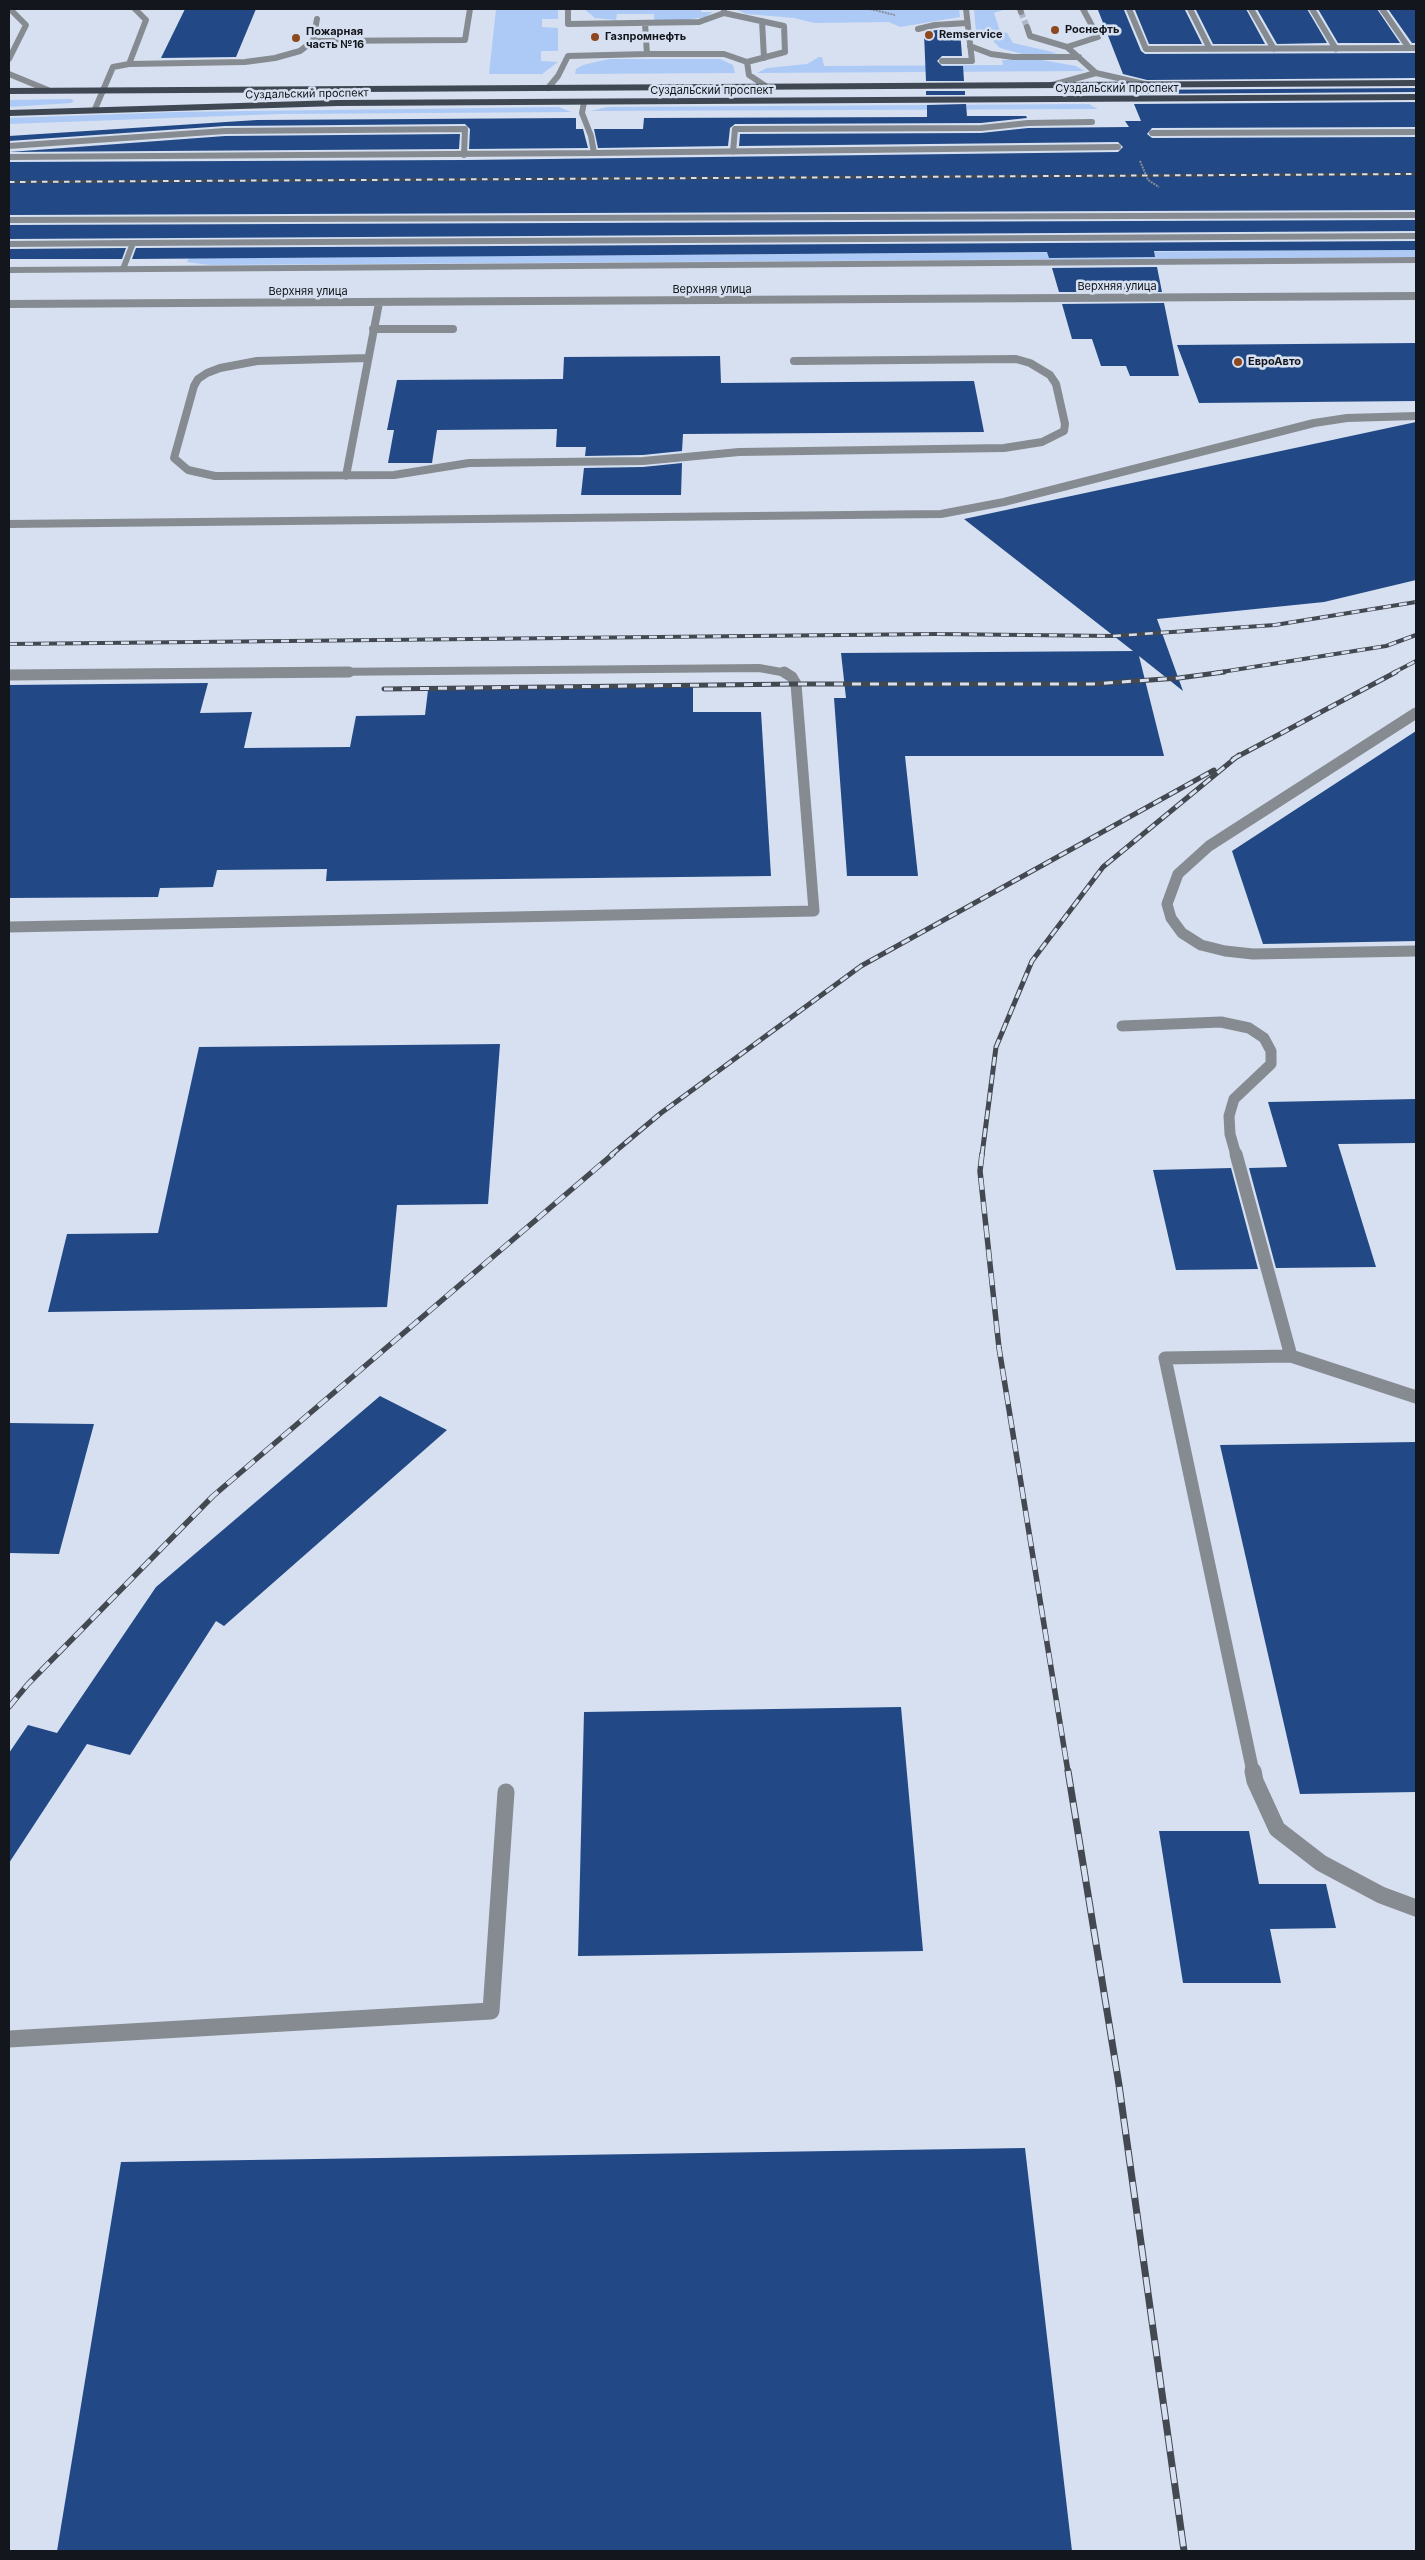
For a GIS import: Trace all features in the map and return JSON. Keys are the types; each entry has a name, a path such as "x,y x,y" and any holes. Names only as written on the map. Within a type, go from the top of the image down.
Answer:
{"main road":[{"name":"Суздальский проспект","path":"9,91 1416,84"},
{"name":"Суздальский проспект","path":"9,113 338,103 1416,97"}],"street":[{"path":"9,59 26,25 10,9"},
{"path":"129,64 146,20 135,9"},
{"path":"95,109 105,90 113,67 129,64 245,62 275,58 300,51 313,41 465,40 470,9"},
{"path":"548,88 558,76 568,56 724,54 747,62 785,52 784,26 724,11 699,22 568,24 568,9"},
{"path":"942,61 972,61 966,9"},
{"path":"1067,47 1098,37 1083,9"},
{"path":"1129,9 1146,49 1416,48"},
{"path":"1190,9 1210,49"},
{"path":"1251,9 1274,49"},
{"path":"1312,9 1336,49"},
{"path":"1382,9 1409,48"},
{"path":"313,41 317,19"},
{"path":"762,21 764,58"},
{"path":"645,23 647,54"},
{"path":"918,29 934,25 968,24"},
{"path":"1027,27 1030,36 1067,47 1096,73"},
{"path":"970,46 991,54 1013,57 1080,57"},
{"path":"747,62 749,75 768,87"},
{"path":"1052,85 1096,73 1149,85"},
{"path":"9,74 48,90"},
{"path":"584,102 582,113 591,136 594,152"},
{"path":"733,152 735,129 981,128 1028,123 1092,122"},
{"path":"9,146 225,131 465,129 464,155"},
{"path":"1152,133 1416,132"},
{"path":"9,157 464,155 1118,147"},
{"path":"9,220 1416,215"},
{"path":"9,244 1416,236"},
{"path":"123,269 133,243"},
{"path":"9,270 1416,260"},
{"name":"Верхняя улица","path":"9,304 1416,296"},
{"path":"346,476 379,303"},
{"path":"374,329 453,329"},
{"path":"368,358 257,361 220,368 207,373 198,379 194,386 174,458 188,470 215,476 346,476 415,473 469,463 643,461 738,452 1004,448 1033,444 1056,437 1064,431 1065,424 1056,384 1050,375 1030,363 1016,359 794,361"},
{"path":"9,524 941,514 1004,502 1314,423 1347,418 1416,416"},
{"path":"9,675 774,668 792,677 796,684 814,911 9,927"},
{"path":"1416,713 1209,846 1178,874 1167,904 1171,918 1182,933 1200,945 1225,952 1253,954 1416,951"},
{"path":"1122,1026 1221,1022 1249,1028 1264,1038 1271,1051 1271,1064 1234,1099 1229,1116 1230,1134 1291,1356"},
{"path":"1416,1397 1291,1356 1165,1358 1255,1781 1277,1829 1321,1863 1381,1896 1416,1908"},
{"path":"9,2039 491,2011 506,1792"}],"path":[{"path":"1137,154 1148,180 1163,188"}],"shaded area":[{"path":"496,9 558,9 558,19 542,19 542,27 558,28 558,51 541,51 541,61 558,62 542,74 489,74"},
{"path":"584,9 701,9 701,12 713,12 705,17 686,20 654,20 654,14 617,14 616,20 595,18"},
{"path":"735,9 959,9 960,17 900,27 889,22 814,23 794,18 746,14"},
{"path":"974,9 1006,9 994,13 1000,31 1007,33 1013,43 1057,53 1045,55 1022,54 1000,48 994,42 991,34 976,33"},
{"path":"822,57 824,66 1003,65 1002,60 1042,60 1076,66 1084,71 757,73 767,68 807,64"},
{"path":"609,59 720,59 733,65 735,73 575,74 576,69 583,65"},
{"path":"71,99 74,101 71,103 9,107 9,100"},
{"path":"1089,104 1098,109 591,111 607,107"},
{"path":"559,107 571,112 279,114 9,124 9,118 176,112"},
{"path":"1416,250 1416,257 209,265 187,262 189,258"}],"building":[{"path":"185,9 256,9 236,57 161,58"},
{"path":"1246,9 1265,44 1213,44 1196,10"},
{"path":"1257,9 1307,9 1327,43 1277,44"},
{"path":"1318,9 1377,9 1400,43 1338,43"},
{"path":"1388,9 1416,9 1416,43 1412,43"},
{"path":"1098,10 1124,10 1141,51 1145,54 1416,53 1416,78 1147,80 1123,74"},
{"path":"1135,10 1185,10 1202,44 1149,44"},
{"path":"936,30 960,30 962,56 942,56 937,61 942,66 963,66 964,81 926,81 924,33"},
{"path":"1416,88 1416,92 1130,94 1129,90"},
{"path":"926,91 965,91 965,95 926,95"},
{"path":"1416,102 1416,127 1152,128 1147,134 1152,138 1416,137 1416,210 9,215 9,162 464,160 1118,152 1123,147 1118,142 739,146 740,134 981,133 1028,128 1129,127 1125,121 1141,121 1134,104"},
{"path":"966,104 967,116 1026,116 1027,118 981,123 735,124 730,128 728,146 598,148 594,129 643,129 644,118 927,117 927,105"},
{"path":"576,118 576,129 583,129 588,148 469,149 470,129 465,124 225,126 9,141 9,136 257,120"},
{"path":"460,134 459,149 9,152 225,136"},
{"path":"1416,220 1416,231 9,239 9,225"},
{"path":"1416,241 1416,250 1154,251 1155,257 1049,258 1047,252 132,259 136,248"},
{"path":"126,248 122,259 9,259 9,249"},
{"path":"1157,267 1162,292 1059,292 1052,268"},
{"path":"1164,303 1179,376 1130,376 1126,366 1101,366 1092,339 1072,339 1062,304"},
{"path":"1416,343 1416,401 1199,403 1177,345"},
{"path":"720,356 721,383 974,381 984,432 683,434 682,451 643,455 585,456 586,447 556,447 557,429 437,430 432,463 388,463 394,430 387,430 397,380 563,379 564,357"},
{"path":"1416,422 1416,580 1324,602 1157,619 1183,691 1139,656 1164,756 905,756 918,876 847,876 834,698 846,698 841,653 1133,651 964,519"},
{"path":"682,463 681,495 581,495 584,468 643,467"},
{"path":"208,683 200,713 252,712 244,748 350,747 356,716 425,715 428,690 693,687 693,712 761,712 771,876 326,881 327,869 217,870 213,887 160,888 158,897 9,898 9,685"},
{"path":"1416,731 1416,941 1263,944 1232,851"},
{"path":"500,1044 488,1204 397,1205 387,1307 48,1312 67,1234 158,1233 199,1047"},
{"path":"1416,1099 1416,1143 1338,1144 1376,1267 1276,1268 1249,1168 1287,1167 1268,1102"},
{"path":"1231,1168 1258,1269 1176,1270 1153,1170"},
{"path":"380,1396 447,1430 224,1626 216,1621 130,1755 87,1744 9,1863 9,1753 28,1725 57,1733 156,1587"},
{"path":"9,1423 94,1424 59,1554 9,1553"},
{"path":"1416,1442 1416,1792 1300,1794 1220,1445"},
{"path":"901,1707 923,1951 578,1956 584,1712"},
{"path":"1159,1831 1249,1831 1259,1884 1326,1884 1336,1928 1270,1929 1281,1983 1183,1983"},
{"path":"1025,2148 1072,2551 57,2551 121,2162"}],"tunnel":[{"path":"1021,12 1027,27"}],"railway":[{"path":"9,182 1416,174"},
{"path":"9,644 936,634 1113,636 1275,625 1416,602"},
{"path":"1215,673 1386,646 1416,635"},
{"path":"1393,673 1416,661"},
{"path":"384,689 796,684 1093,684 1179,678 1224,672"},
{"path":"1236,757 1396,672"},
{"path":"982,1155 996,1047 1032,961 1103,867 1236,757"},
{"path":"611,1155 661,1113 861,966 1214,770"},
{"path":"9,1707 28,1684 213,1496 613,1154"},
{"path":"982,1154 980,1171 999,1348 1068,1772"},
{"path":"1068,1771 1119,2085 1184,2551"}],"place":[{"name":"Роснефть","path":"1055,30"},
{"name":"Remservice","path":"929,35"},
{"name":"Газпромнефть","path":"595,37"},
{"name":"Пожарная часть №16","path":"296,38"},
{"name":"ЕвроАвто","path":"1238,362"}]}
